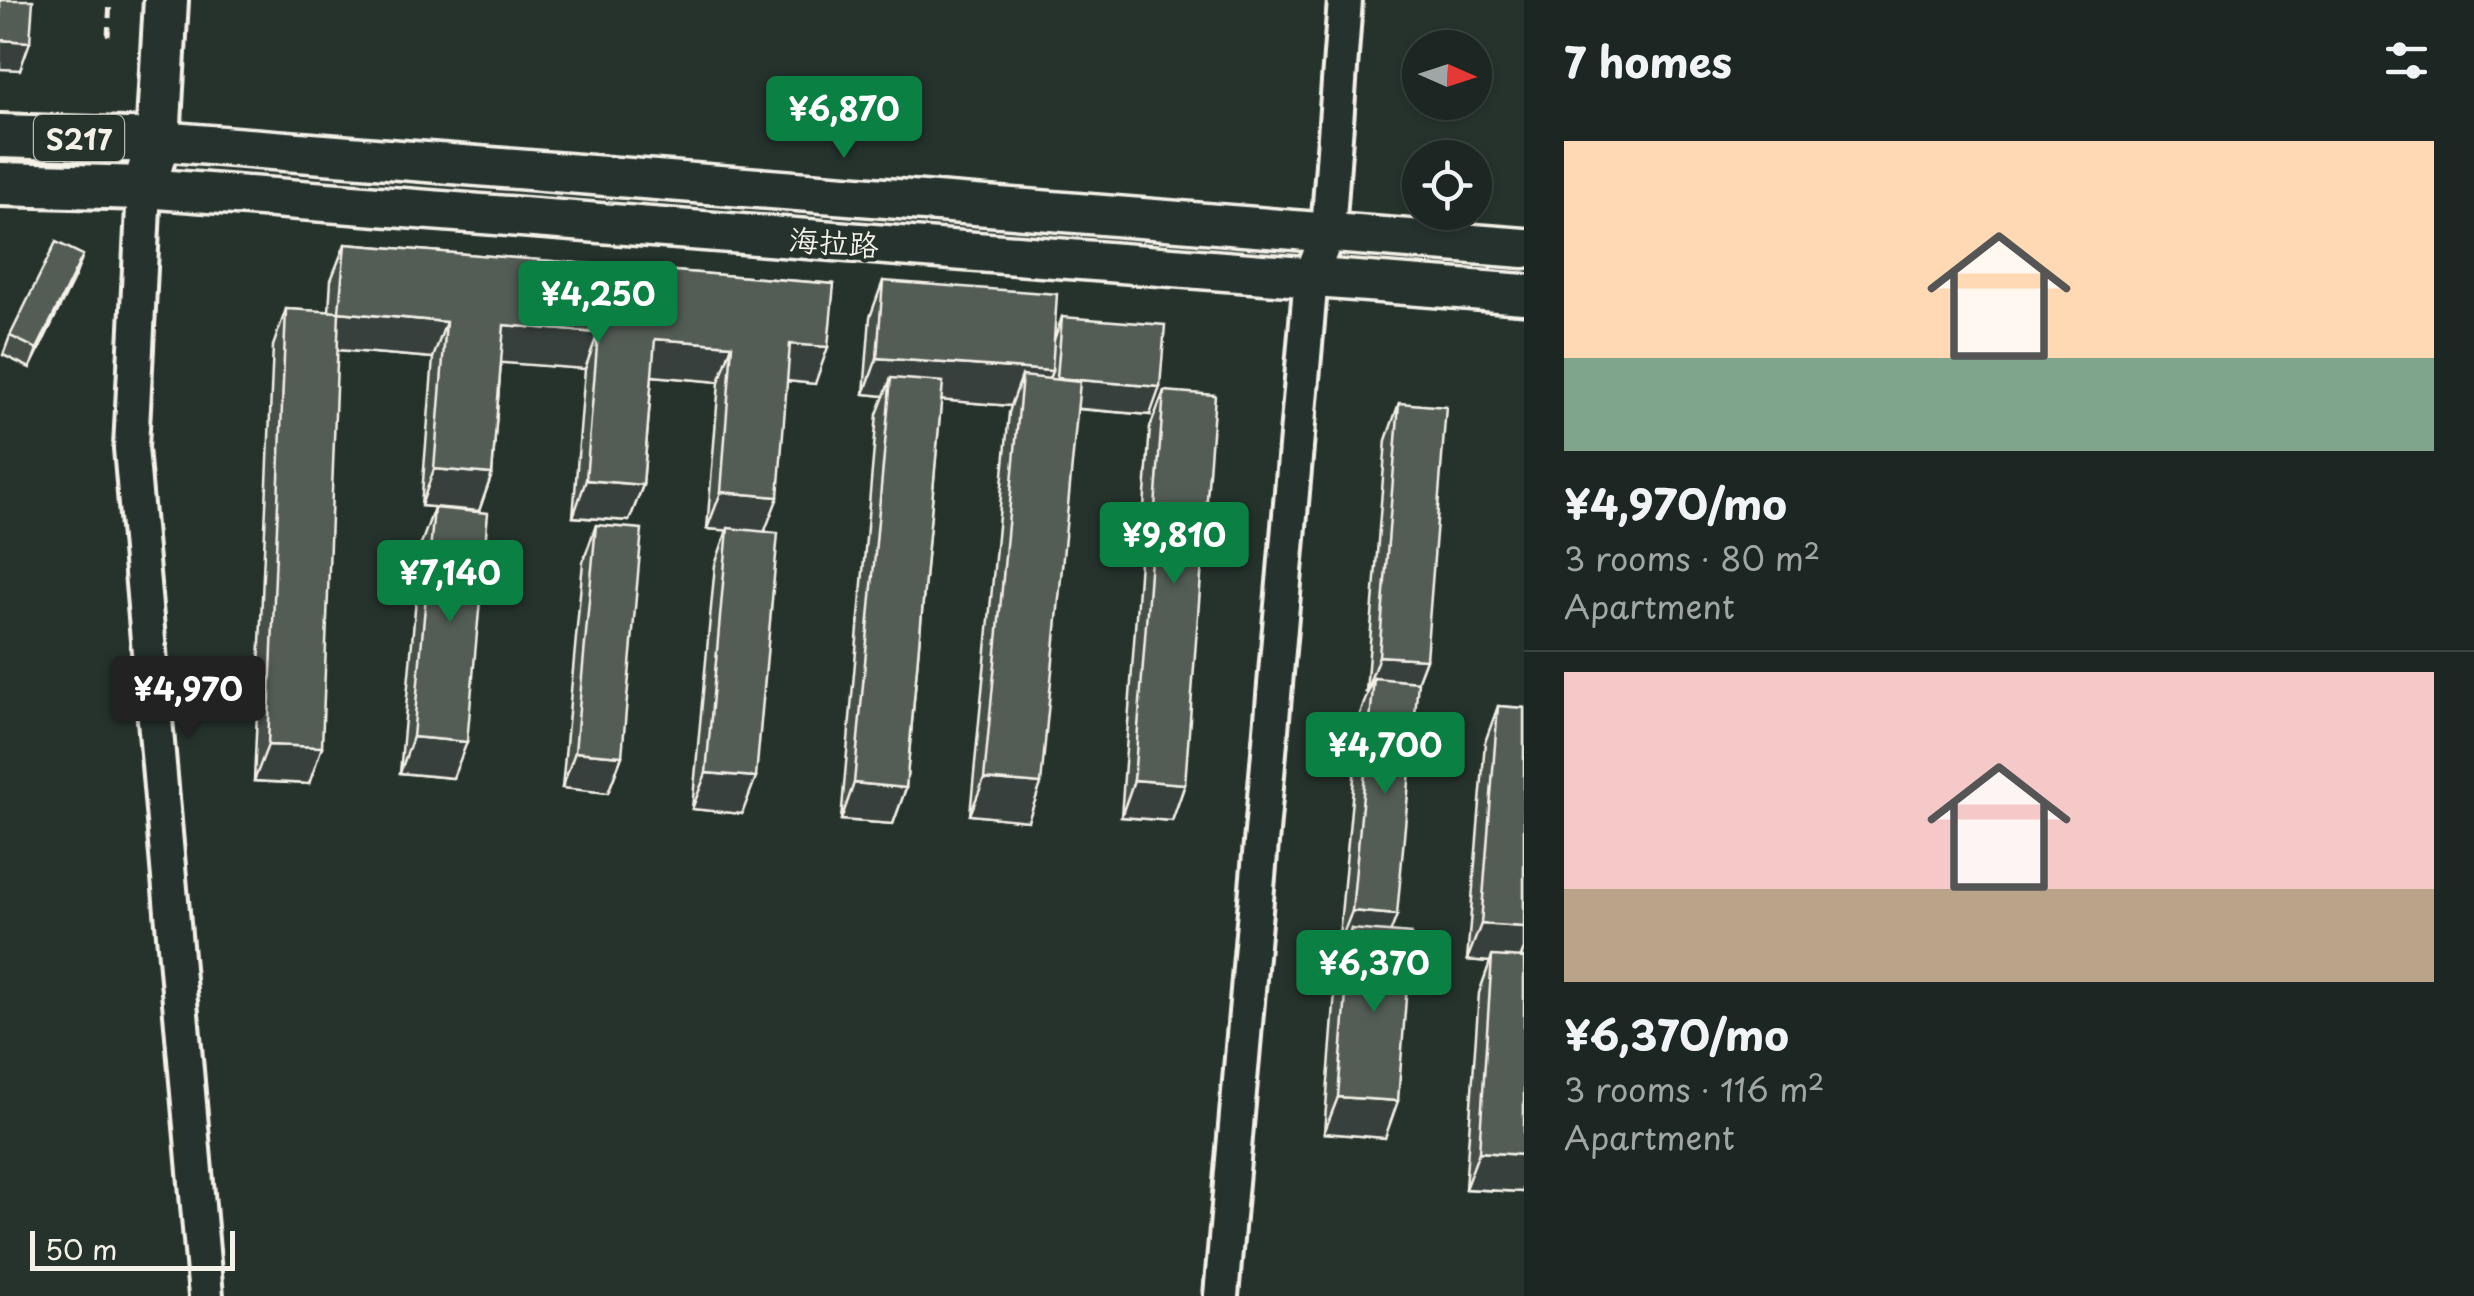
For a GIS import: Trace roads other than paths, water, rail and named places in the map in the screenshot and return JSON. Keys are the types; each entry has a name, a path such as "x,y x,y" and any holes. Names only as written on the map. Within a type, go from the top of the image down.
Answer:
{"main road":[{"path":"145,0 148,141"},
{"path":"144,188 166,0"},
{"name":"S217","path":"0,136 148,141"},
{"name":"海拉路","path":"148,141 1524,248"},
{"name":"S217","path":"0,184 144,188"},
{"name":"海拉路","path":"144,188 1524,294"}],"street":[{"path":"1221,1296 1311,278 1328,232 1345,0"},
{"path":"144,188 131,448 206,1296"}]}
